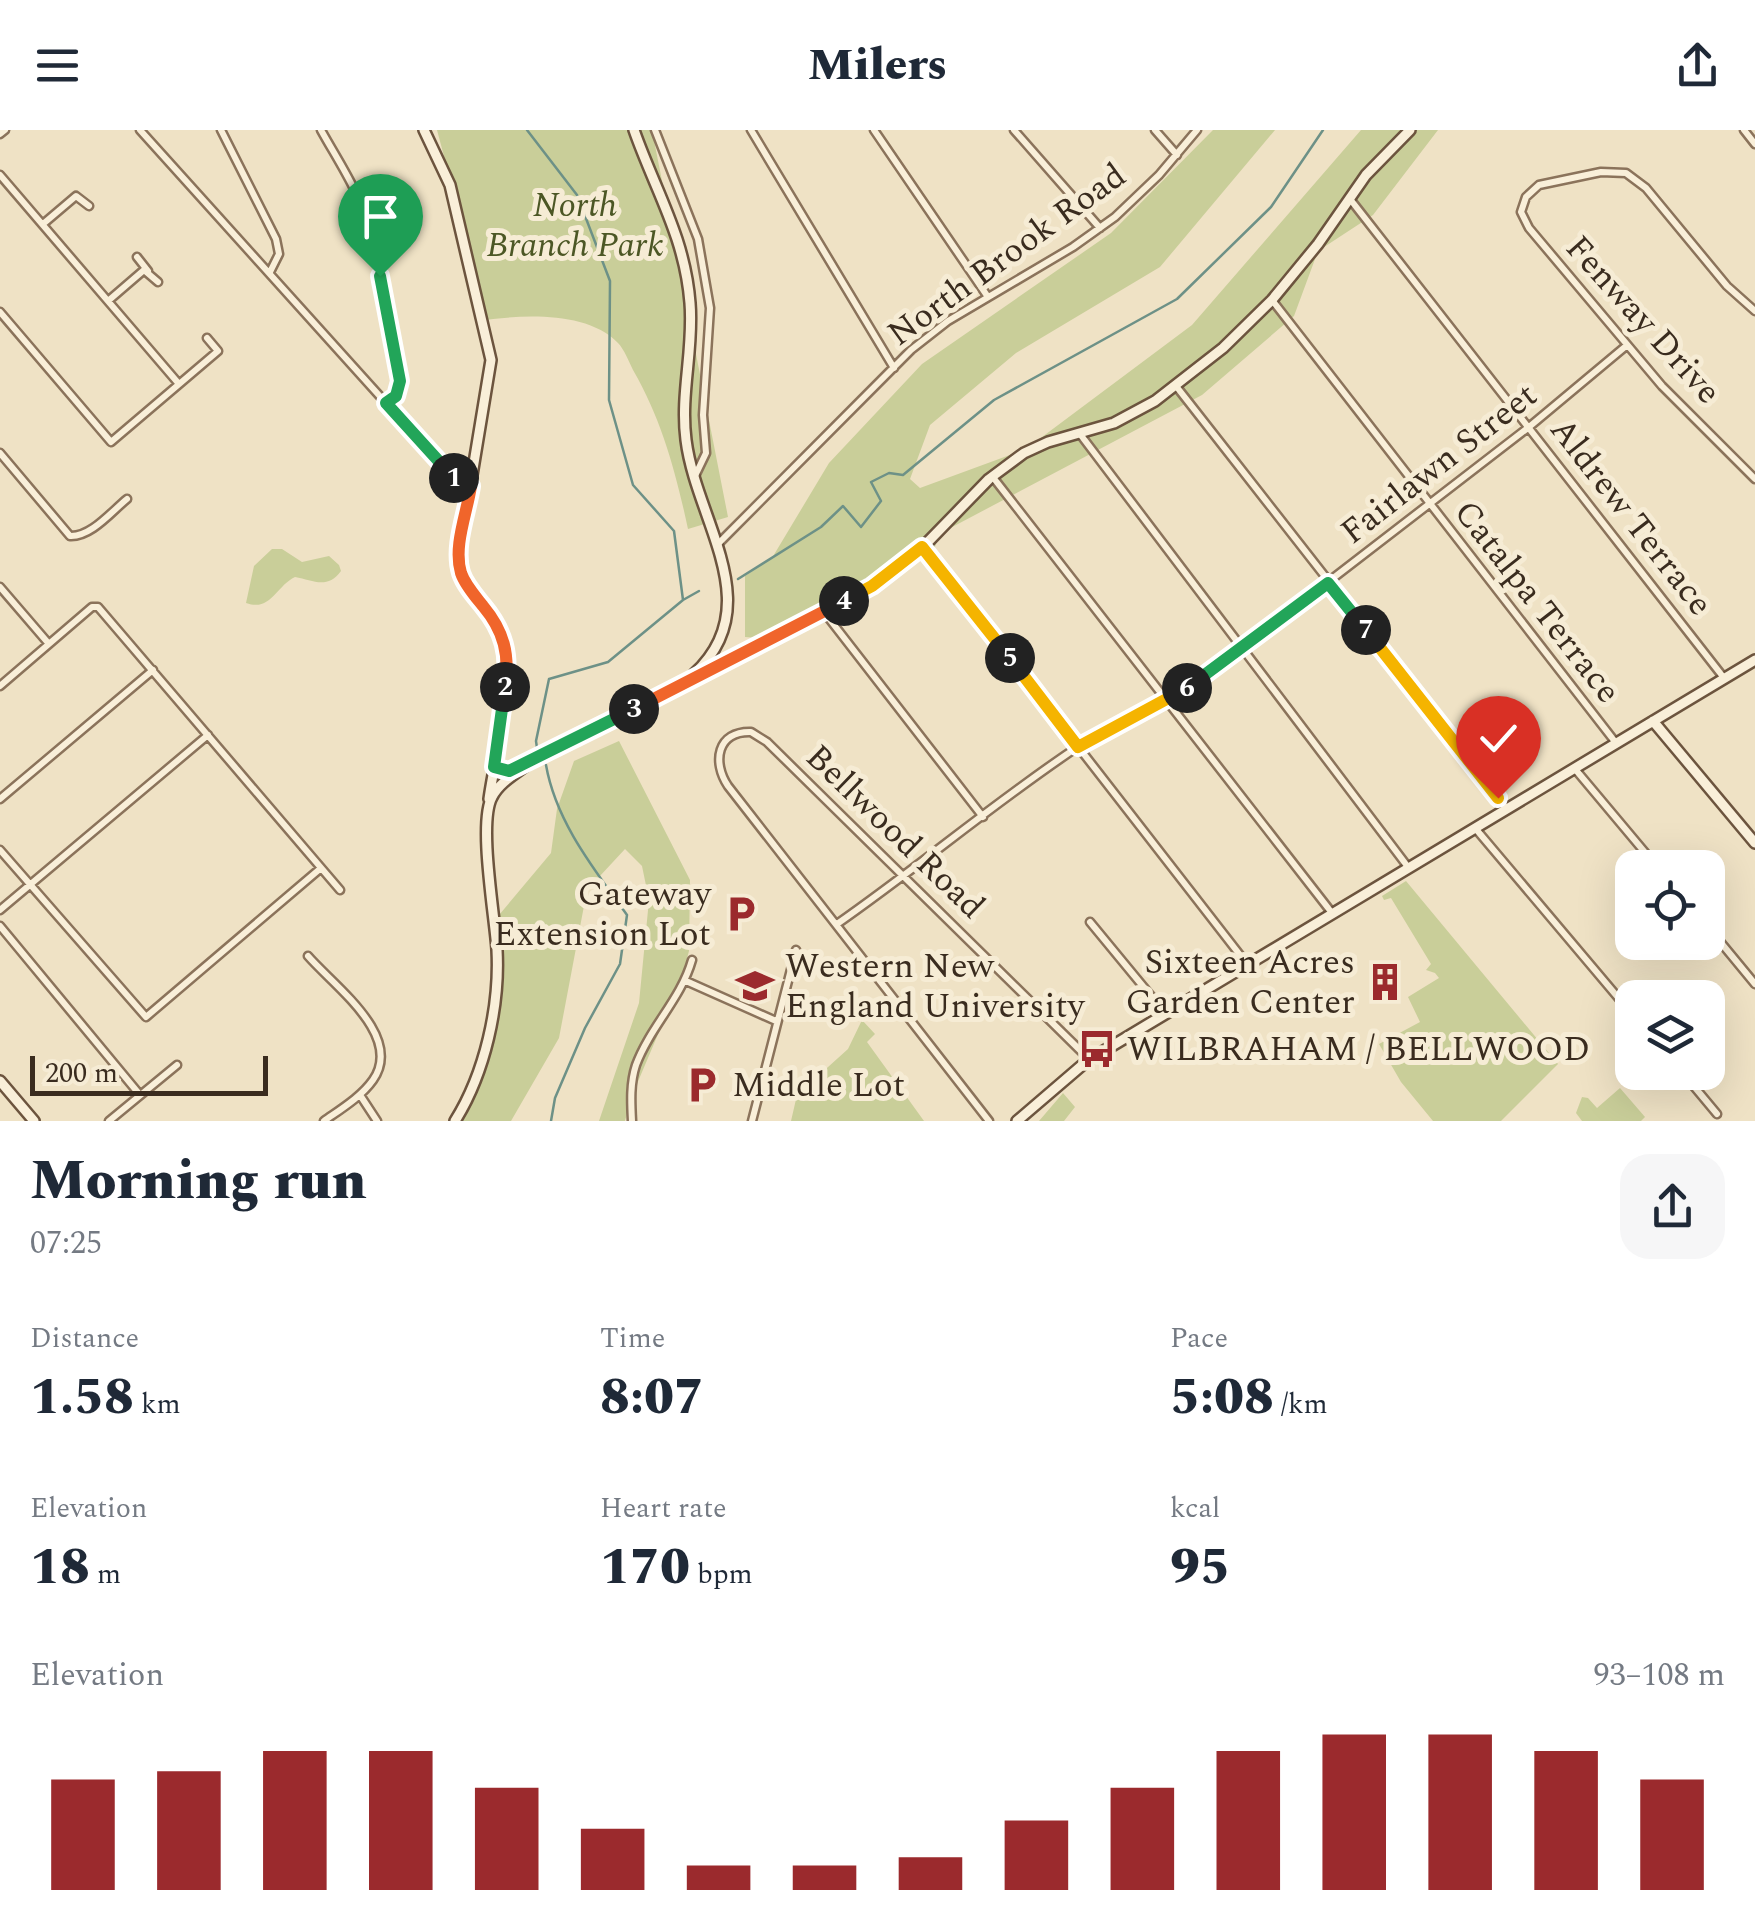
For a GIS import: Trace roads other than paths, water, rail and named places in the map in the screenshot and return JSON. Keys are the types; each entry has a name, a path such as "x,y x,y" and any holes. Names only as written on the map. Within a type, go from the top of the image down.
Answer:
{"street":[{"path":"140,130 459,484 471,486"},
{"path":"222,130 276,239 278,254 270,272"},
{"path":"321,130 355,190 376,259 400,372 397,394 386,403"},
{"path":"424,130 450,185 490,360 460,546 460,570 500,629 508,656 488,808 496,981 479,1070 455,1121"},
{"path":"634,130 676,228 686,266 691,316 684,424 693,479 729,592 721,638 706,662 683,683"},
{"path":"655,130 698,239 710,308 703,415 706,452 693,479"},
{"path":"751,130 894,368"},
{"path":"874,130 988,296"},
{"path":"1014,130 1100,228"},
{"path":"1155,130 1177,155"},
{"name":"North Brook Road","path":"716,546 934,331 1100,228 1128,206 1197,130"},
{"path":"494,767 515,770 872,586 922,547 992,476 1040,446 1125,419 1176,386 1223,348 1272,300 1309,257 1378,160 1410,130"},
{"path":"1744,130 1755,144"},
{"name":"Fenway Drive","path":"1755,310 1727,286 1630,174 1601,172 1536,188 1524,200 1522,218 1626,346 1755,478"},
{"path":"0,174 179,384"},
{"path":"69,184 88,206"},
{"path":"43,224 79,196"},
{"name":"Aldrew Terrace","path":"1350,199 1724,678"},
{"path":"137,257 158,282"},
{"path":"108,300 148,271"},
{"name":"Catalpa Terrace","path":"1272,300 1616,744"},
{"path":"0,312 110,442 218,351 207,338"},
{"name":"Fairlawn Street","path":"836,924 1078,747 1206,676 1529,427 1626,346"},
{"path":"1176,386 1507,809"},
{"path":"1080,434 1408,867"},
{"path":"0,453 70,536 86,533 127,499"},
{"path":"992,476 1332,914"},
{"path":"922,547 1247,964"},
{"path":"0,587 48,644"},
{"path":"0,686 96,606 340,890"},
{"path":"824,612 982,817"},
{"path":"721,638 742,654"},
{"path":"1017,1121 1089,1060 1755,660"},
{"path":"0,799 153,670"},
{"path":"1654,721 1755,843"},
{"name":"Bellwood Road","path":"836,924 721,775 718,759 722,746 731,737 746,731 767,742 1089,1060"},
{"path":"0,910 208,736"},
{"path":"488,808 496,791 532,761"},
{"path":"1575,768 1643,850"},
{"path":"1475,828 1615,994"},
{"path":"0,850 146,1017 322,868"},
{"path":"1090,922 1165,1013"},
{"path":"836,924 989,1121"},
{"path":"0,926 140,1094"},
{"path":"1725,948 1755,984"},
{"path":"752,1121 796,950"},
{"path":"308,956 376,1031 380,1043 377,1073 360,1095 324,1121"},
{"path":"632,1121 632,1086 638,1062 686,981 692,960"},
{"path":"686,981 776,1021"},
{"path":"109,1121 176,1065"},
{"path":"0,1081 34,1121"},
{"path":"1697,1090 1716,1114"},
{"path":"360,1095 377,1121"}],"waterway":[{"path":"527,130 577,195 610,281 609,400 633,485 674,531 683,600 608,662 549,679 537,748"},
{"path":"738,579 821,527 843,506 861,527 881,501 871,482 889,473 903,475 994,400 1177,299 1271,207 1323,130"},
{"path":"683,600 699,591"},
{"path":"546,765 567,825 627,915 620,964 585,1028 555,1098 551,1121"}],"place":[{"name":"Gateway Extension Lot","path":"741,914"},
{"name":"Sixteen Acres Garden Center","path":"1385,982"},
{"name":"Western New England University","path":"755,986"},
{"name":"WILBRAHAM / BELLWOOD","path":"1097,1049"},
{"name":"Middle Lot","path":"702,1085"}],"park label":[{"name":"North Branch Park","path":"575,225"}]}
